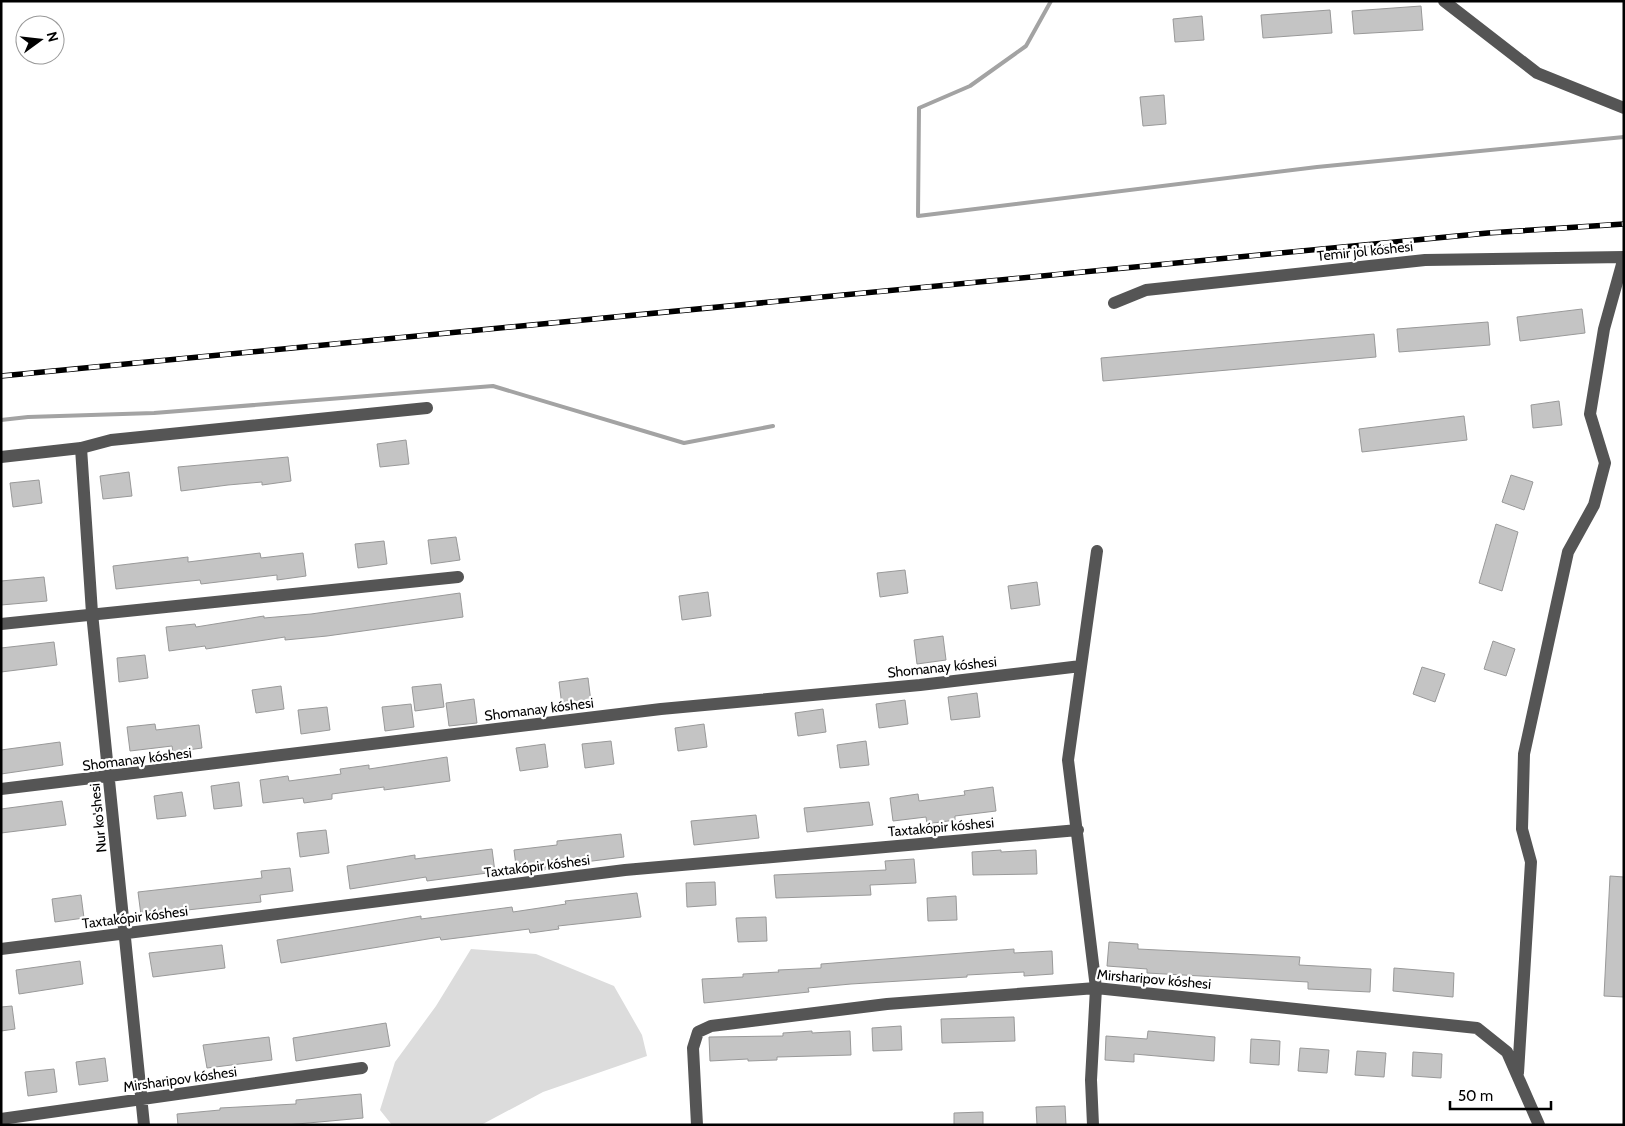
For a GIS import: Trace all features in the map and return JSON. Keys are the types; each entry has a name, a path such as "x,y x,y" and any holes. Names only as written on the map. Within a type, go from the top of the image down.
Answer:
{"street":[{"path":"1444,1 1537,73 1624,108"},
{"path":"1517,1075 1531,862 1522,829 1524,754 1568,552 1594,505 1605,463 1590,414 1604,329 1624,257"},
{"name":"Temir jol kóshesi","path":"1114,303 1146,290 1425,260 1624,257"},
{"path":"1,457 81,448 111,440 427,408"},
{"name":"Nur ko'shesi","path":"81,448 92,613 143,1100 144,1125"},
{"path":"1093,1125 1092,1080 1096,988 1068,760 1097,551"},
{"path":"1,624 92,613 458,577"},
{"name":"Shomanay kóshesi","path":"1,789 109,778 651,710 920,685 1081,666"},
{"name":"Taxtakópir kóshesi","path":"1,949 625,870 1078,830"},
{"name":"Mirsharipov kóshesi","path":"697,1125 693,1048 698,1032 711,1026 887,1004 1096,988 1477,1028 1507,1052 1539,1125"},
{"name":"Mirsharipov kóshesi","path":"1,1119 362,1068"}],"shaded area":[{"path":"471,949 536,954 614,986 642,1035 647,1056 543,1092 481,1125 392,1125 380,1110 395,1062 436,1006"}],"building":[{"path":"1421,6 1423,30 1354,34 1352,11"},
{"path":"1330,10 1332,33 1263,38 1261,15"},
{"path":"1202,16 1204,40 1175,42 1173,19"},
{"path":"1164,95 1166,124 1143,126 1140,97"},
{"path":"1582,309 1585,333 1520,341 1517,317"},
{"path":"1488,322 1490,345 1399,352 1397,329"},
{"path":"1374,334 1376,357 1103,381 1101,358"},
{"path":"1559,401 1562,425 1533,428 1531,405"},
{"path":"1464,416 1467,440 1362,452 1359,429"},
{"path":"406,440 409,464 380,467 377,444"},
{"path":"288,457 291,481 262,485 262,482 228,485 181,491 178,467"},
{"path":"129,472 132,496 103,499 100,476"},
{"path":"1511,475 1533,482 1524,510 1502,502"},
{"path":"39,480 42,503 13,507 10,483"},
{"path":"1496,524 1518,532 1502,591 1479,583"},
{"path":"456,537 460,560 431,564 428,540"},
{"path":"384,541 387,564 358,568 355,544"},
{"path":"260,553 261,558 303,553 306,576 277,580 277,575 201,584 200,580 116,589 113,566 188,557 188,562"},
{"path":"905,570 908,593 880,597 877,573"},
{"path":"44,577 47,601 1,605 1,581"},
{"path":"1037,582 1040,605 1011,609 1008,586"},
{"path":"708,592 711,616 682,620 679,596"},
{"path":"460,593 463,617 327,636 285,640 285,637 206,649 205,646 169,651 166,627 195,624 196,627 264,616 264,618 311,614"},
{"path":"943,636 946,660 917,664 914,640"},
{"path":"1493,641 1515,649 1506,676 1484,669"},
{"path":"54,642 57,665 1,672 1,648"},
{"path":"145,655 148,678 119,682 117,658"},
{"path":"1422,667 1445,674 1435,702 1413,694"},
{"path":"588,678 591,702 562,706 559,682"},
{"path":"441,684 444,707 415,711 412,687"},
{"path":"281,686 284,709 256,713 252,690"},
{"path":"977,693 980,717 951,720 948,697"},
{"path":"474,699 477,723 449,726 446,703"},
{"path":"905,700 908,724 879,728 876,704"},
{"path":"411,704 414,727 385,731 382,707"},
{"path":"327,707 330,730 301,734 298,710"},
{"path":"823,709 826,732 798,736 795,713"},
{"path":"155,724 156,730 199,725 202,748 173,752 172,746 130,751 127,727"},
{"path":"704,724 707,747 678,751 675,728"},
{"path":"611,741 614,764 585,768 582,744"},
{"path":"866,741 869,765 840,768 837,745"},
{"path":"60,742 63,765 1,774 1,750"},
{"path":"545,744 548,767 520,771 516,748"},
{"path":"447,757 450,781 384,790 384,787 332,794 332,799 304,803 303,798 263,803 260,780 288,776 289,781 341,774 340,769 369,765 369,769"},
{"path":"239,782 242,806 214,809 211,786"},
{"path":"993,787 996,811 955,816 955,820 927,824 926,817 893,821 890,798 918,794 919,801 965,795 964,791"},
{"path":"182,792 186,816 157,819 154,796"},
{"path":"62,801 66,825 1,833 1,809"},
{"path":"869,802 873,825 807,832 804,808"},
{"path":"756,815 759,838 694,845 691,821"},
{"path":"326,830 329,853 300,857 297,833"},
{"path":"621,834 624,857 545,867 545,870 517,874 514,850 557,845 557,841"},
{"path":"492,849 495,872 427,881 426,877 350,889 347,866 415,855 415,859"},
{"path":"1001,850 1001,852 1036,850 1037,874 973,875 972,852"},
{"path":"914,859 916,883 870,885 871,895 776,898 774,875 886,870 885,861"},
{"path":"290,868 293,891 260,895 261,902 141,915 138,892 262,878 261,871"},
{"path":"1610,876 1624,877 1624,997 1604,996"},
{"path":"715,882 716,905 687,907 686,883"},
{"path":"637,893 641,917 558,926 559,929 530,933 529,929 441,940 440,937 281,963 277,940 421,916 421,919 512,907 513,912 566,904 565,901"},
{"path":"81,895 84,918 55,922 52,899"},
{"path":"956,896 957,920 928,921 927,898"},
{"path":"766,917 767,941 738,942 736,918"},
{"path":"1109,942 1138,944 1138,949 1300,957 1299,965 1371,969 1370,992 1308,989 1308,982 1147,973 1147,969 1107,966"},
{"path":"222,945 225,968 153,977 149,953"},
{"path":"1014,949 1014,953 1052,951 1053,974 1024,976 1024,972 851,984 808,988 809,992 704,1003 702,979 743,977 743,974 779,972 778,970 821,968 821,964"},
{"path":"80,961 83,984 19,994 16,970"},
{"path":"1394,968 1454,973 1453,997 1393,991"},
{"path":"12,1006 15,1029 1,1031 1,1007"},
{"path":"1014,1017 1015,1041 942,1043 941,1019"},
{"path":"386,1023 390,1046 296,1061 293,1038"},
{"path":"901,1026 902,1050 873,1051 872,1028"},
{"path":"812,1031 812,1033 850,1031 851,1055 777,1057 777,1060 710,1061 709,1037 783,1036 783,1033"},
{"path":"1148,1031 1215,1037 1214,1061 1134,1054 1134,1062 1105,1060 1106,1036 1147,1039"},
{"path":"269,1037 272,1060 207,1068 203,1045"},
{"path":"1251,1039 1280,1041 1279,1065 1250,1063"},
{"path":"1300,1048 1329,1050 1327,1073 1298,1071"},
{"path":"1357,1051 1386,1053 1384,1077 1355,1075"},
{"path":"1413,1052 1442,1054 1441,1078 1412,1076"},
{"path":"105,1058 108,1081 79,1085 76,1062"},
{"path":"54,1069 57,1092 28,1096 25,1072"},
{"path":"361,1094 363,1118 286,1125 178,1125 177,1114 220,1110 220,1108 296,1104 296,1100"},
{"path":"1065,1106 1066,1125 1037,1125 1036,1107"},
{"path":"983,1112 983,1125 954,1125 954,1113"}],"waterway":[{"path":"1051,1 1026,46 970,86 919,108 918,216 1317,167 1624,137"},
{"path":"1,420 28,417 154,413 493,386 684,443 773,426"}],"railway":[{"path":"1,376 1488,233 1624,224"}]}
